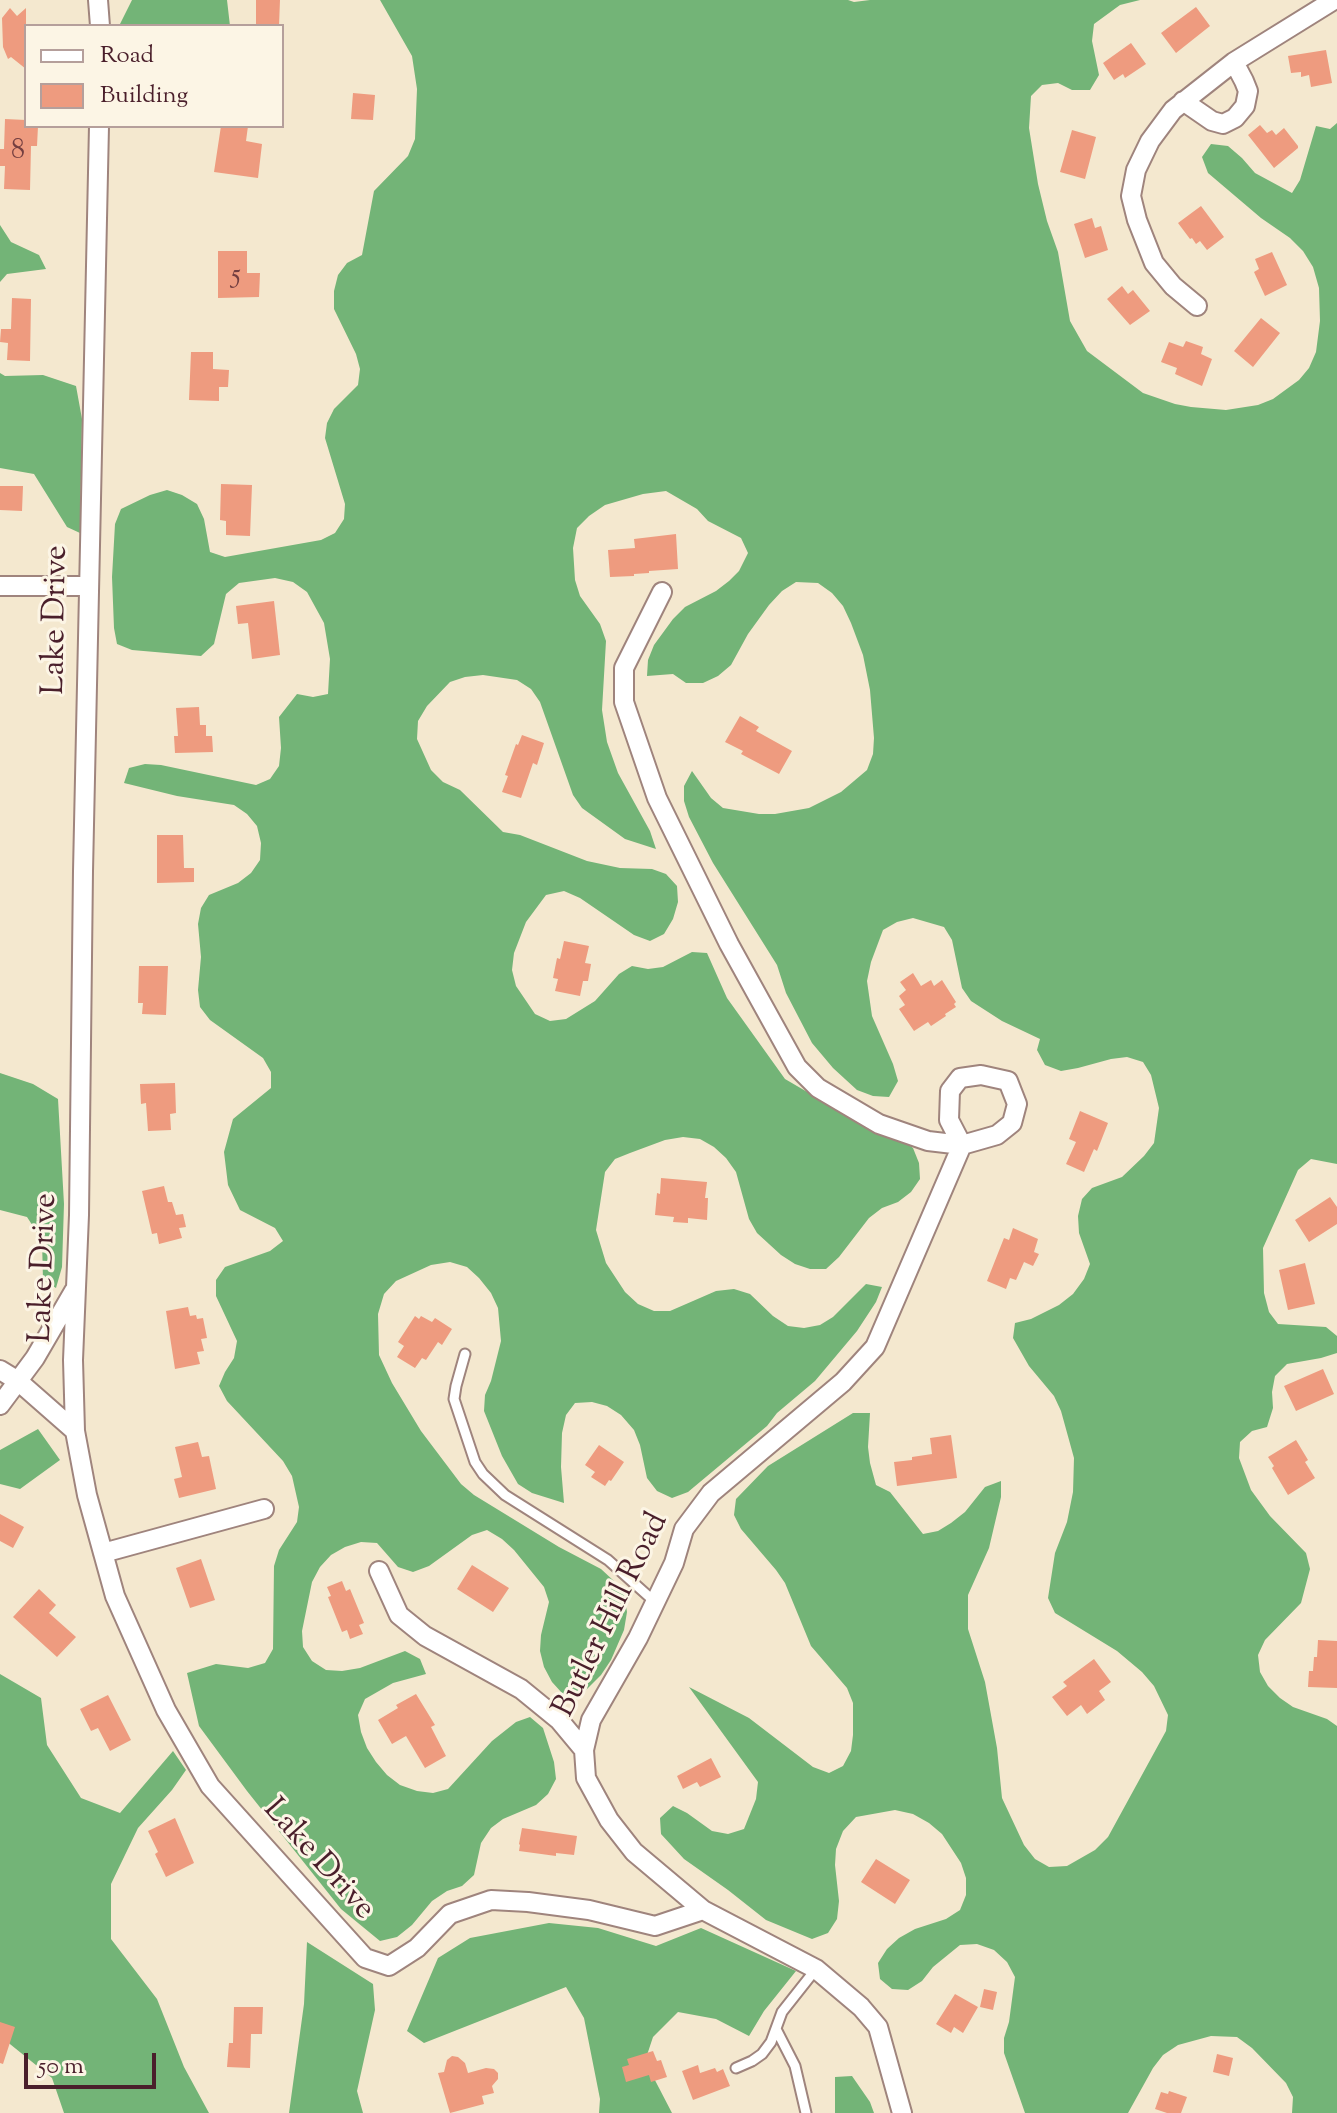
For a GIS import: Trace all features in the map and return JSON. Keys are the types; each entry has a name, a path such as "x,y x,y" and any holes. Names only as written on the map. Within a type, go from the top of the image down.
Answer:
{"street":[{"path":"98,0 100,24"},
{"path":"1197,306 1173,286 1154,263 1131,196 1136,170 1150,141 1183,101 1234,62 1334,0"},
{"path":"1183,101 1212,121 1223,124 1235,118 1245,106 1248,91 1234,62"},
{"name":"Lake Drive","path":"99,128 79,1215 73,1360 75,1431 87,1495 115,1596 166,1710 210,1786 365,1958 389,1966 417,1948 450,1914 491,1900 589,1910 655,1926 703,1910"},
{"path":"0,586 89,586"},
{"name":"Butler Hill Road","path":"662,592 624,668 624,702 657,798 729,944 797,1067 818,1088 879,1124 928,1141 962,1145 875,1347 843,1382 711,1493 684,1529 674,1563 638,1638 591,1720 584,1750 586,1778 609,1820 634,1852 703,1910 816,1969 861,2007 878,2027 902,2113"},
{"path":"0,1405 35,1358 76,1288"},
{"path":"0,1370 18,1381 75,1431"},
{"path":"103,1553 264,1509"},
{"path":"379,1571 399,1615 425,1636 521,1689 559,1720 584,1750"}],"lane":[{"path":"465,1354 454,1399 475,1462 483,1474 505,1495 608,1560 655,1602"},
{"path":"736,2068 762,2054 771,2042 782,2012 816,1969"},
{"path":"776,2029 795,2066 806,2113"}],"green space":[{"path":"132,0 227,0 230,24 120,24"},
{"path":"380,0 1140,0 1120,5 1094,24 1092,41 1099,75 1090,90 1072,90 1058,83 1042,85 1031,96 1029,128 1038,184 1058,252 1070,321 1087,351 1143,393 1191,407 1226,410 1258,405 1273,399 1299,380 1309,368 1316,352 1320,321 1319,288 1313,267 1303,251 1208,173 1202,157 1211,144 1228,146 1255,173 1292,193 1300,180 1316,126 1330,129 1337,123 1337,1164 1311,1159 1298,1170 1263,1248 1264,1293 1269,1312 1278,1324 1326,1327 1337,1336 1337,1353 1287,1364 1275,1376 1273,1408 1267,1427 1252,1431 1240,1442 1239,1458 1251,1490 1270,1516 1306,1553 1310,1569 1301,1603 1265,1640 1258,1655 1260,1672 1280,1698 1337,1726 1337,2113 1292,2113 1293,2097 1286,2083 1252,2048 1237,2037 1211,2036 1178,2045 1163,2055 1128,2113 1025,2113 1004,2053 1015,1977 1007,1962 994,1950 977,1944 960,1945 908,1990 892,1989 880,1979 878,1963 887,1949 915,1929 946,1919 960,1910 966,1895 966,1878 961,1863 942,1834 929,1823 913,1814 895,1810 856,1817 843,1831 836,1849 837,1919 828,1933 812,1939 766,1920 684,1859 661,1834 660,1818 673,1806 712,1831 728,1834 744,1829 756,1799 758,1782 689,1687 749,1718 813,1767 829,1773 843,1766 851,1751 853,1703 847,1688 811,1646 785,1583 741,1529 734,1515 736,1499 768,1466 853,1413 870,1413 868,1447 876,1485 890,1492 923,1534 938,1531 951,1523 965,1512 985,1487 1001,1481 1001,1497 989,1548 968,1595 968,1629 985,1682 1002,1798 1024,1845 1035,1859 1049,1867 1067,1866 1095,1850 1108,1837 1166,1731 1168,1715 1154,1686 1142,1672 1117,1651 1055,1613 1048,1598 1055,1553 1067,1522 1073,1492 1074,1458 1054,1396 1029,1366 1013,1338 1015,1323 1059,1305 1073,1294 1084,1279 1090,1264 1079,1233 1078,1216 1082,1199 1092,1188 1122,1177 1154,1143 1159,1108 1151,1075 1143,1062 1127,1057 1061,1071 1045,1065 1037,1050 1040,1039 1002,1021 971,1001 962,988 952,940 944,927 913,918 883,930 867,981 872,1016 898,1081 889,1097 873,1096 857,1090 812,1043 786,993 777,965 713,863 689,817 684,786 692,771 711,798 723,808 759,814 809,808 841,792 867,770 873,754 870,690 863,655 843,606 832,593 818,583 796,582 769,605 731,665 718,676 703,683 686,683 673,674 647,676 648,660 654,645 673,619 685,607 729,581 739,571 748,553 741,538 708,521 697,509 666,491 605,505 577,528 573,548 575,580 580,596 600,624 606,641 602,710 607,742 618,773 650,831 656,849 625,839 582,808 573,795 540,702 531,689 517,680 483,675 450,682 427,706 418,721 417,739 431,770 443,782 460,790 503,832 520,835 587,861 620,868 652,869 666,874 677,886 678,902 673,919 664,934 650,941 634,935 580,898 564,891 546,895 526,922 514,953 512,970 516,986 535,1014 550,1021 566,1019 595,1001 619,974 632,966 648,969 663,967 692,952 707,953 727,998 785,1079 869,1128 900,1138 913,1148 919,1163 920,1179 911,1192 869,1218 826,1269 810,1269 781,1255 757,1233 749,1219 736,1172 714,1147 700,1139 683,1137 665,1140 615,1159 605,1172 596,1230 606,1263 625,1292 638,1304 654,1311 670,1311 716,1291 734,1289 750,1294 788,1326 804,1328 820,1325 833,1317 866,1284 882,1287 857,1331 815,1381 688,1492 672,1498 657,1491 647,1478 634,1430 621,1415 607,1406 592,1402 575,1403 566,1415 562,1433 564,1503 532,1493 518,1484 502,1456 484,1411 485,1395 501,1341 498,1308 479,1278 467,1267 450,1262 431,1265 396,1281 384,1294 378,1314 379,1355 421,1431 461,1484 559,1547 601,1569 624,1595 627,1612 624,1630 611,1660 576,1700 562,1693 544,1667 540,1651 541,1635 549,1602 544,1587 514,1550 487,1530 472,1535 429,1566 413,1572 398,1567 377,1543 361,1542 331,1555 320,1567 312,1582 302,1631 303,1647 312,1661 326,1670 342,1671 360,1668 405,1651 420,1659 426,1674 393,1683 365,1699 358,1715 367,1748 387,1775 400,1785 417,1791 433,1793 448,1789 492,1741 516,1722 530,1717 543,1728 554,1762 556,1779 548,1794 536,1805 503,1819 491,1828 481,1843 474,1875 462,1886 432,1901 397,1937 380,1941 341,1909 199,1726 187,1673 216,1664 248,1668 265,1663 273,1649 274,1566 279,1550 297,1522 299,1507 292,1476 283,1461 227,1401 219,1386 234,1358 237,1341 216,1296 216,1280 225,1267 270,1251 283,1241 275,1228 240,1210 228,1185 224,1152 233,1119 271,1088 271,1072 263,1058 210,1020 200,1007 198,924 201,908 209,895 238,883 251,873 260,860 261,843 257,826 234,805 124,783 129,768 145,764 256,785 270,779 279,766 279,717 297,694 313,697 328,694 330,659 324,623 307,592 293,582 275,578 239,583 226,594 214,644 201,656 132,650 117,644 112,577 115,524 121,509 167,490 197,504 204,519 210,552 225,557 321,540 335,533 344,519 345,504 325,438 327,423 334,409 358,385 360,369 334,309 334,291 338,275 347,263 362,255 374,191 408,156 415,139 417,89 412,56"},
{"path":"0,225 11,242 39,255 46,269 7,274 0,282"},
{"path":"0,373 5,376 43,375 76,386 82,419 80,533 67,527 34,474 0,468"},
{"path":"0,1073 33,1084 58,1099 64,1204 62,1267 56,1288 43,1280 42,1240 27,1217 0,1210"},
{"path":"38,1429 60,1460 20,1489 0,1484 0,1450"},
{"path":"0,1674 41,1698 47,1745 81,1798 120,1813 173,1751 186,1770 138,1828 111,1884 111,1939 157,1999 184,2067 209,2113 64,2113 52,2078 0,2036"},
{"path":"549,1923 598,1928 656,1946 701,1928 796,1971 764,2011 749,2036 716,2019 678,2012 653,2037 645,2061 672,2113 599,2113 600,2099 584,2018 566,1987 424,2043 407,2031 438,1958 470,1938"},
{"path":"307,1942 373,1984 375,2010 357,2091 363,2113 289,2113 304,2004"},
{"path":"852,2076 874,2113 835,2113 835,2077"}],"building":[{"path":"256,0 280,0 279,24 256,24"},
{"path":"1196,7 1210,26 1176,53 1161,33"},
{"path":"10,8 17,16 26,8 24,67 11,57 8,59 3,47 2,18"},
{"path":"1131,43 1146,64 1125,78 1123,74 1114,80 1103,63"},
{"path":"1326,50 1332,83 1311,87 1309,75 1301,77 1301,72 1291,73 1288,56"},
{"path":"353,93 375,95 373,120 351,119"},
{"path":"5,119 24,120 24,128 38,128 37,146 31,146 30,190 4,189 5,166 0,166 0,149 4,149"},
{"path":"1260,125 1267,133 1272,130 1276,135 1284,128 1298,146 1274,168 1248,135"},
{"path":"221,128 248,128 246,141 262,144 258,178 214,172"},
{"path":"1072,130 1096,137 1085,179 1060,172"},
{"path":"1201,206 1224,237 1207,250 1200,241 1196,244 1190,239 1178,223"},
{"path":"1092,218 1095,228 1101,226 1108,250 1085,258 1074,224"},
{"path":"218,251 247,251 247,273 260,273 259,297 218,298"},
{"path":"1272,252 1287,285 1265,296 1254,272 1259,269 1255,259"},
{"path":"1122,286 1128,294 1133,290 1150,311 1130,325 1107,299"},
{"path":"12,298 31,299 30,361 7,360 8,343 0,342 1,329 11,329"},
{"path":"1261,318 1280,333 1253,367 1234,351"},
{"path":"1186,341 1203,347 1201,354 1212,359 1202,386 1175,374 1177,368 1161,362 1169,342 1183,347"},
{"path":"191,352 213,352 213,369 229,370 228,387 219,387 219,401 189,400"},
{"path":"221,484 252,485 250,536 226,535 226,521 220,520"},
{"path":"0,486 23,486 22,511 0,510"},
{"path":"676,534 678,569 610,577 608,550 635,548 634,539"},
{"path":"274,601 280,655 252,659 248,623 238,624 236,606"},
{"path":"199,707 200,725 206,725 206,736 212,736 213,752 175,753 174,736 178,736 176,708"},
{"path":"740,716 759,727 756,731 792,751 779,774 725,742"},
{"path":"522,735 544,743 537,765 533,763 521,798 502,792 508,776 505,775"},
{"path":"157,835 183,835 184,868 194,868 194,882 157,883"},
{"path":"564,941 589,946 585,963 591,964 588,981 583,981 580,996 555,991 558,979 553,978"},
{"path":"139,966 168,966 166,1015 142,1014 143,1003 138,1003"},
{"path":"913,973 921,986 931,980 934,986 942,980 956,1002 956,1007 946,1016 931,1026 928,1022 914,1031 899,1009 905,1005 899,996 906,990 900,982"},
{"path":"175,1083 176,1113 170,1114 171,1130 148,1131 146,1103 141,1104 140,1084"},
{"path":"1080,1111 1108,1123 1097,1151 1094,1149 1084,1172 1066,1164 1076,1142 1069,1139"},
{"path":"661,1178 707,1182 707,1220 688,1218 688,1223 673,1222 674,1217 655,1215"},
{"path":"164,1186 168,1202 172,1202 176,1215 183,1214 186,1227 179,1228 182,1238 159,1244 157,1233 152,1234 142,1191"},
{"path":"1330,1197 1337,1207 1337,1224 1309,1242 1295,1220"},
{"path":"1013,1228 1038,1239 1034,1252 1039,1254 1033,1266 1024,1262 1016,1280 1010,1278 1006,1289 987,1281 1004,1238 1009,1240"},
{"path":"1305,1263 1315,1304 1288,1310 1279,1270"},
{"path":"188,1307 190,1316 203,1318 207,1338 201,1339 204,1351 197,1352 200,1364 175,1369 166,1311"},
{"path":"415,1316 432,1322 435,1318 452,1329 442,1345 438,1342 426,1360 422,1358 415,1368 397,1357 404,1346 398,1342"},
{"path":"1323,1369 1334,1394 1296,1411 1284,1386"},
{"path":"951,1435 957,1478 897,1486 894,1462 932,1454 930,1438"},
{"path":"1296,1440 1315,1478 1288,1495 1268,1457"},
{"path":"198,1442 202,1457 209,1456 216,1489 179,1498 174,1479 182,1477 175,1447"},
{"path":"599,1445 624,1462 605,1486 591,1477 595,1472 585,1465"},
{"path":"0,1514 24,1527 13,1548 0,1541"},
{"path":"201,1559 215,1600 190,1608 176,1568"},
{"path":"472,1565 509,1588 493,1612 457,1589"},
{"path":"342,1581 346,1591 350,1589 364,1623 359,1625 363,1634 350,1639 347,1630 342,1632 328,1597 331,1596 327,1587"},
{"path":"39,1589 56,1605 49,1613 76,1637 57,1657 13,1617"},
{"path":"1318,1640 1337,1641 1337,1688 1308,1687 1309,1671 1313,1671 1314,1657 1317,1657"},
{"path":"1094,1659 1111,1682 1099,1691 1105,1700 1087,1714 1081,1705 1067,1716 1052,1697 1067,1686 1063,1682"},
{"path":"416,1694 435,1725 431,1727 446,1756 425,1768 406,1736 392,1744 378,1720"},
{"path":"108,1695 131,1740 110,1751 98,1728 91,1731 80,1709"},
{"path":"711,1758 721,1777 700,1787 697,1782 683,1789 677,1776"},
{"path":"175,1818 194,1863 166,1877 148,1831"},
{"path":"522,1828 577,1836 574,1855 519,1851"},
{"path":"876,1859 910,1880 895,1904 861,1882"},
{"path":"984,1989 997,1992 993,2010 980,2007"},
{"path":"955,1994 978,2007 963,2033 954,2027 951,2033 936,2024"},
{"path":"234,2007 263,2007 262,2034 251,2034 250,2068 227,2067 229,2043 233,2043"},
{"path":"0,2022 15,2027 3,2064 0,2063"},
{"path":"653,2051 657,2061 661,2060 667,2077 651,2082 649,2075 626,2082 622,2067 629,2065 627,2059"},
{"path":"1217,2054 1233,2058 1229,2076 1213,2072"},
{"path":"452,2056 465,2063 468,2073 486,2068 498,2073 498,2079 492,2086 494,2093 482,2096 484,2104 450,2113 438,2073 444,2072 447,2060"},
{"path":"698,2065 700,2073 723,2069 730,2086 693,2100 682,2071"},
{"path":"1169,2091 1187,2097 1181,2113 1155,2109 1161,2092 1168,2094"}]}
